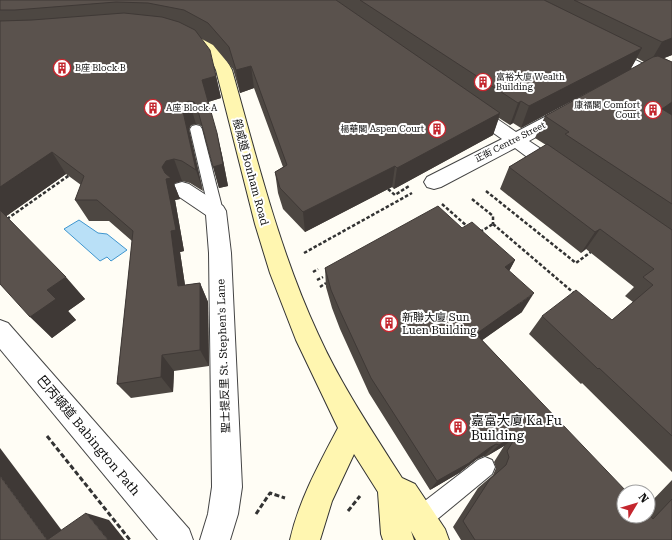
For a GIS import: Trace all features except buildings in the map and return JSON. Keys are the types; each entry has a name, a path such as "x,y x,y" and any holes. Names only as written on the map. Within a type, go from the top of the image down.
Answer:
{"main road":[{"name":"般咸道 Bonham Road","path":"162,26 182,31 201,39 220,60 224,70 265,224 281,273 308,340 353,427 392,488 395,538"},
{"path":"306,540 308,523 314,506 353,427"},
{"name":"般咸道 Bonham Road","path":"392,488 405,494 428,529"}],"street":[{"path":"592,42 672,84"},
{"path":"626,78 634,74 661,68 666,65"},
{"path":"456,99 569,178"},
{"name":"正街 Centre Street","path":"426,186 530,133 577,106"},
{"path":"182,189 216,211"},
{"name":"聖士提反里 St. Stephen's Lane","path":"215,540 224,514 227,487 220,254 216,211"},
{"name":"巴丙頓道 Babington Path","path":"0,330 178,540"}],"lane":[{"path":"196,129 216,211"},
{"path":"428,529 485,467"}],"path":[{"path":"6,220 73,172"},
{"path":"388,189 395,195 412,185"},
{"path":"304,253 426,186"},
{"path":"486,191 576,263 594,249"},
{"path":"472,199 493,216 493,224 577,296"},
{"path":"438,200 471,230"},
{"path":"476,234 493,224"},
{"path":"314,272 318,269"},
{"path":"317,280 323,277"},
{"path":"320,287 326,283"},
{"path":"44,433 130,540"}],"water":[{"path":"79,220 98,233 107,234 127,250 111,261 107,257 100,261 64,229"}],"place":[{"name":"B座 Block B","path":"62,68"},
{"name":"富裕大廈 Wealth Building","path":"483,82"},
{"name":"A座 Block A","path":"153,108"},
{"name":"康福閣 Comfort Court","path":"653,110"},
{"name":"楊華閣 Aspen Court","path":"437,129"},
{"name":"新聯大廈 Sun Luen Building","path":"389,323"},
{"name":"嘉富大廈 Ka Fu Building","path":"458,427"}]}
